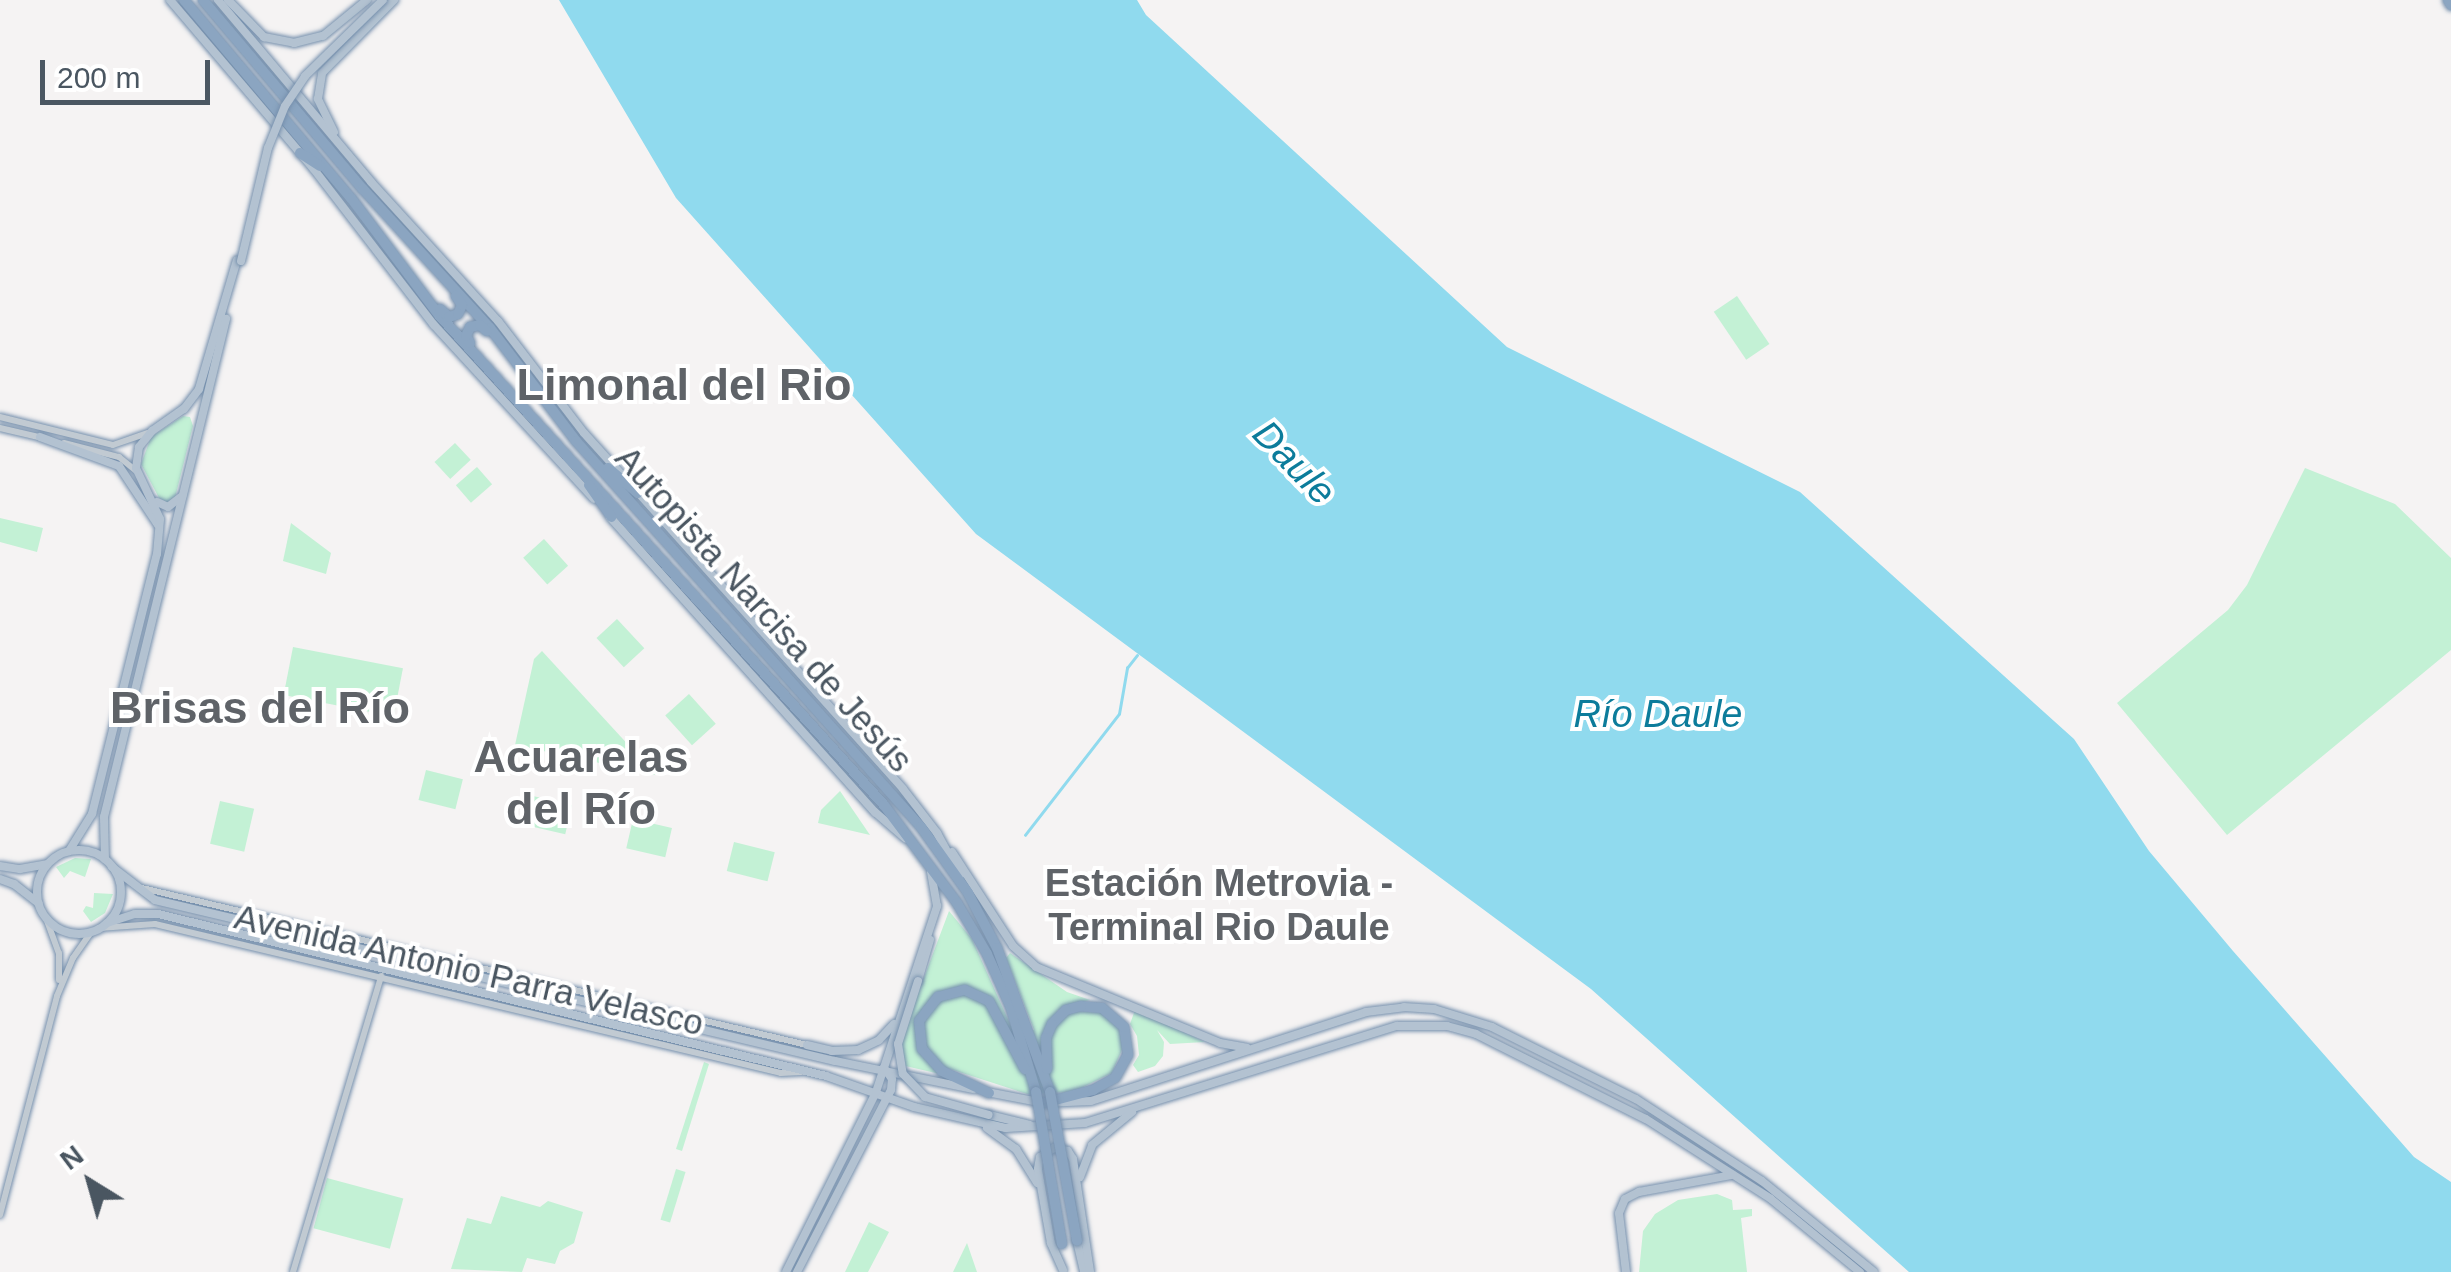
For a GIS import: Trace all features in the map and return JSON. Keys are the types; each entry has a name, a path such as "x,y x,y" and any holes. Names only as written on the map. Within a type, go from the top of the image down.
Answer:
{"highway":[{"name":"Autopista Narcisa de Jesús","path":"184,0 496,376 856,772 973,928 1016,1007 1036,1092 1062,1244"},
{"name":"Autopista Narcisa de Jesús","path":"204,0 362,189 514,360 580,445 866,762 968,892 1016,1007 1047,1098 1077,1241"},
{"path":"300,153 331,173"},
{"path":"416,283 446,315 458,314 461,301 435,267"},
{"path":"496,376 467,339 470,327 483,327 514,360"},
{"path":"580,445 638,492"},
{"path":"569,455 610,517"},
{"path":"990,1093 935,1066 922,1049 918,1029 931,1002 958,990 984,996 1002,1021 1036,1092"},
{"path":"1089,1005 1108,1011 1127,1035 1128,1055 1119,1073 1101,1087 1047,1098 1046,1038 1061,1014 1089,1005"}],"main road":[{"name":"Autopista Narcisa de Jesús","path":"170,0 300,153 444,336 875,812 918,852"},
{"name":"Autopista Narcisa de Jesús","path":"218,0 347,153 498,320 584,433 875,755 937,833 968,892"},
{"path":"228,0 264,37 294,43 322,36 367,0"},
{"path":"105,859 104,816 268,148 285,106 306,76 380,0"},
{"path":"347,153 322,110 318,93 322,73 394,0"},
{"path":"68,852 92,814 160,528 154,500 136,464 140,447 152,431 179,413 202,382 239,260"},
{"path":"179,413 194,412 202,429"},
{"path":"40,437 119,466 160,528"},
{"path":"154,500 172,506 186,490"},
{"path":"937,833 1012,946 1036,967 1220,1043 1257,1048"},
{"path":"0,866 20,869 47,864 68,852 85,850 105,859 112,867 120,897 99,927 66,932 46,918 39,905 14,884 0,879"},
{"path":"918,852 936,887 937,906 898,1044 902,1074 925,1097 1039,1128"},
{"path":"39,905 39,876 47,864"},
{"name":"Avenida Antonio Parra Velasco","path":"112,867 155,900 523,982 836,1061 990,1093 1047,1098 1109,1097 1387,1008 1418,1006 1466,1016 1660,1113 1820,1224 1874,1272"},
{"path":"786,1272 876,1092 937,906"},
{"name":"Avenida Antonio Parra Velasco","path":"99,927 135,914 158,914 344,964 826,1076 969,1120"},
{"path":"807,1045 832,1051 858,1050 879,1040 899,1016"},
{"path":"969,1120 1006,1128 1085,1123 1397,1026 1438,1025 1476,1034 1646,1119 1812,1230 1860,1272"},
{"path":"807,1045 836,1061"},
{"path":"798,1272 888,1096 892,1080 883,1068"},
{"path":"1079,1186 1082,1163 1092,1145 1138,1108"},
{"path":"969,1120 1008,1141 1028,1166 1042,1197"},
{"path":"1063,1271 1051,1244 1038,1163 1054,1148 1071,1156 1079,1186 1087,1272"},
{"path":"1626,1272 1619,1213 1630,1196 1712,1176 1736,1176"},
{"name":"Autopista Narcisa de Jesús","path":"1077,1241 1087,1272"},
{"name":"Autopista Narcisa de Jesús","path":"1062,1244 1063,1271"}],"street":[{"path":"0,418 113,445 152,431"},
{"path":"0,428 119,457 140,478"},
{"path":"46,918 59,953 57,996"},
{"path":"0,1214 57,996 73,958 99,927"},
{"path":"293,1272 382,972"},
{"name":"Avenida Antonio Parra Velasco","path":"523,982 807,1045"}],"green space":[{"path":"1737,296 1769,344 1746,360 1714,312"},
{"path":"183,416 190,417 193,426 175,498 169,504 159,498 141,464 151,437"},
{"path":"455,443 471,460 450,479 435,462"},
{"path":"477,467 492,484 471,503 456,485"},
{"path":"2305,468 2395,504 2451,558 2451,650 2227,835 2117,703 2228,610 2247,585"},
{"path":"0,518 43,528 37,552 0,542"},
{"path":"291,523 331,553 326,574 283,561"},
{"path":"544,539 568,566 547,584 523,558"},
{"path":"617,619 644,648 624,667 597,638"},
{"path":"293,647 403,668 394,716 284,695"},
{"path":"542,651 656,775 515,745 534,659"},
{"path":"689,694 716,724 692,745 665,715"},
{"path":"426,770 463,779 455,809 419,800"},
{"path":"840,791 870,835 818,823 821,810"},
{"path":"533,796 572,805 565,834 526,825"},
{"path":"220,801 254,809 244,852 210,844"},
{"path":"633,819 672,828 665,857 626,848"},
{"path":"734,842 775,852 767,881 727,871"},
{"path":"75,858 91,859 85,877 70,871 64,878 56,867"},
{"path":"94,893 113,894 105,913 91,922 83,911 86,906 93,908"},
{"path":"949,911 972,939 1015,1035 1034,1030 1006,958 1010,953 1067,992 1090,1000 1057,1011 1062,1017 1076,1011 1103,1013 1117,1025 1124,1045 1112,1073 1073,1092 1027,1094 950,1069 940,1074 901,1065 902,1036"},
{"path":"1135,1010 1205,1042 1170,1044 1157,1030 1164,1042 1163,1056 1155,1066 1138,1072 1133,1065 1139,1055 1137,1036 1130,1024"},
{"path":"704,1062 709,1064 682,1151 676,1149"},
{"path":"676,1169 686,1172 670,1223 661,1220"},
{"path":"327,1178 403,1198 390,1249 314,1228"},
{"path":"1717,1194 1732,1200 1733,1210 1752,1209 1752,1216 1741,1218 1747,1272 1639,1272 1643,1231 1655,1214 1678,1200"},
{"path":"501,1196 540,1207 548,1201 583,1212 574,1243 560,1251 555,1264 527,1258 522,1272 451,1269 467,1218 491,1224"},
{"path":"869,1222 889,1232 868,1272 845,1272"},
{"path":"967,1243 977,1272 953,1272"}],"water":[{"name":"Río Daule","path":"559,0 1137,0 1146,15 1507,347 1800,492 2074,739 2149,851 2233,951 2414,1157 2451,1182 2451,1272 1909,1272 1591,989 976,534 676,198"}],"waterway":[{"path":"1025,835 1119,714 1127,668 1137,655"}],"district":[{"name":"Limonal del Rio","path":"684,385"},
{"name":"Brisas del Río","path":"260,708"},
{"name":"Acuarelas del Río","path":"581,783"},
{"name":"Estación Metrovia - Terminal Rio Daule","path":"1219,906"}],"water label":[{"name":"Daule","path":"1294,463"}]}
